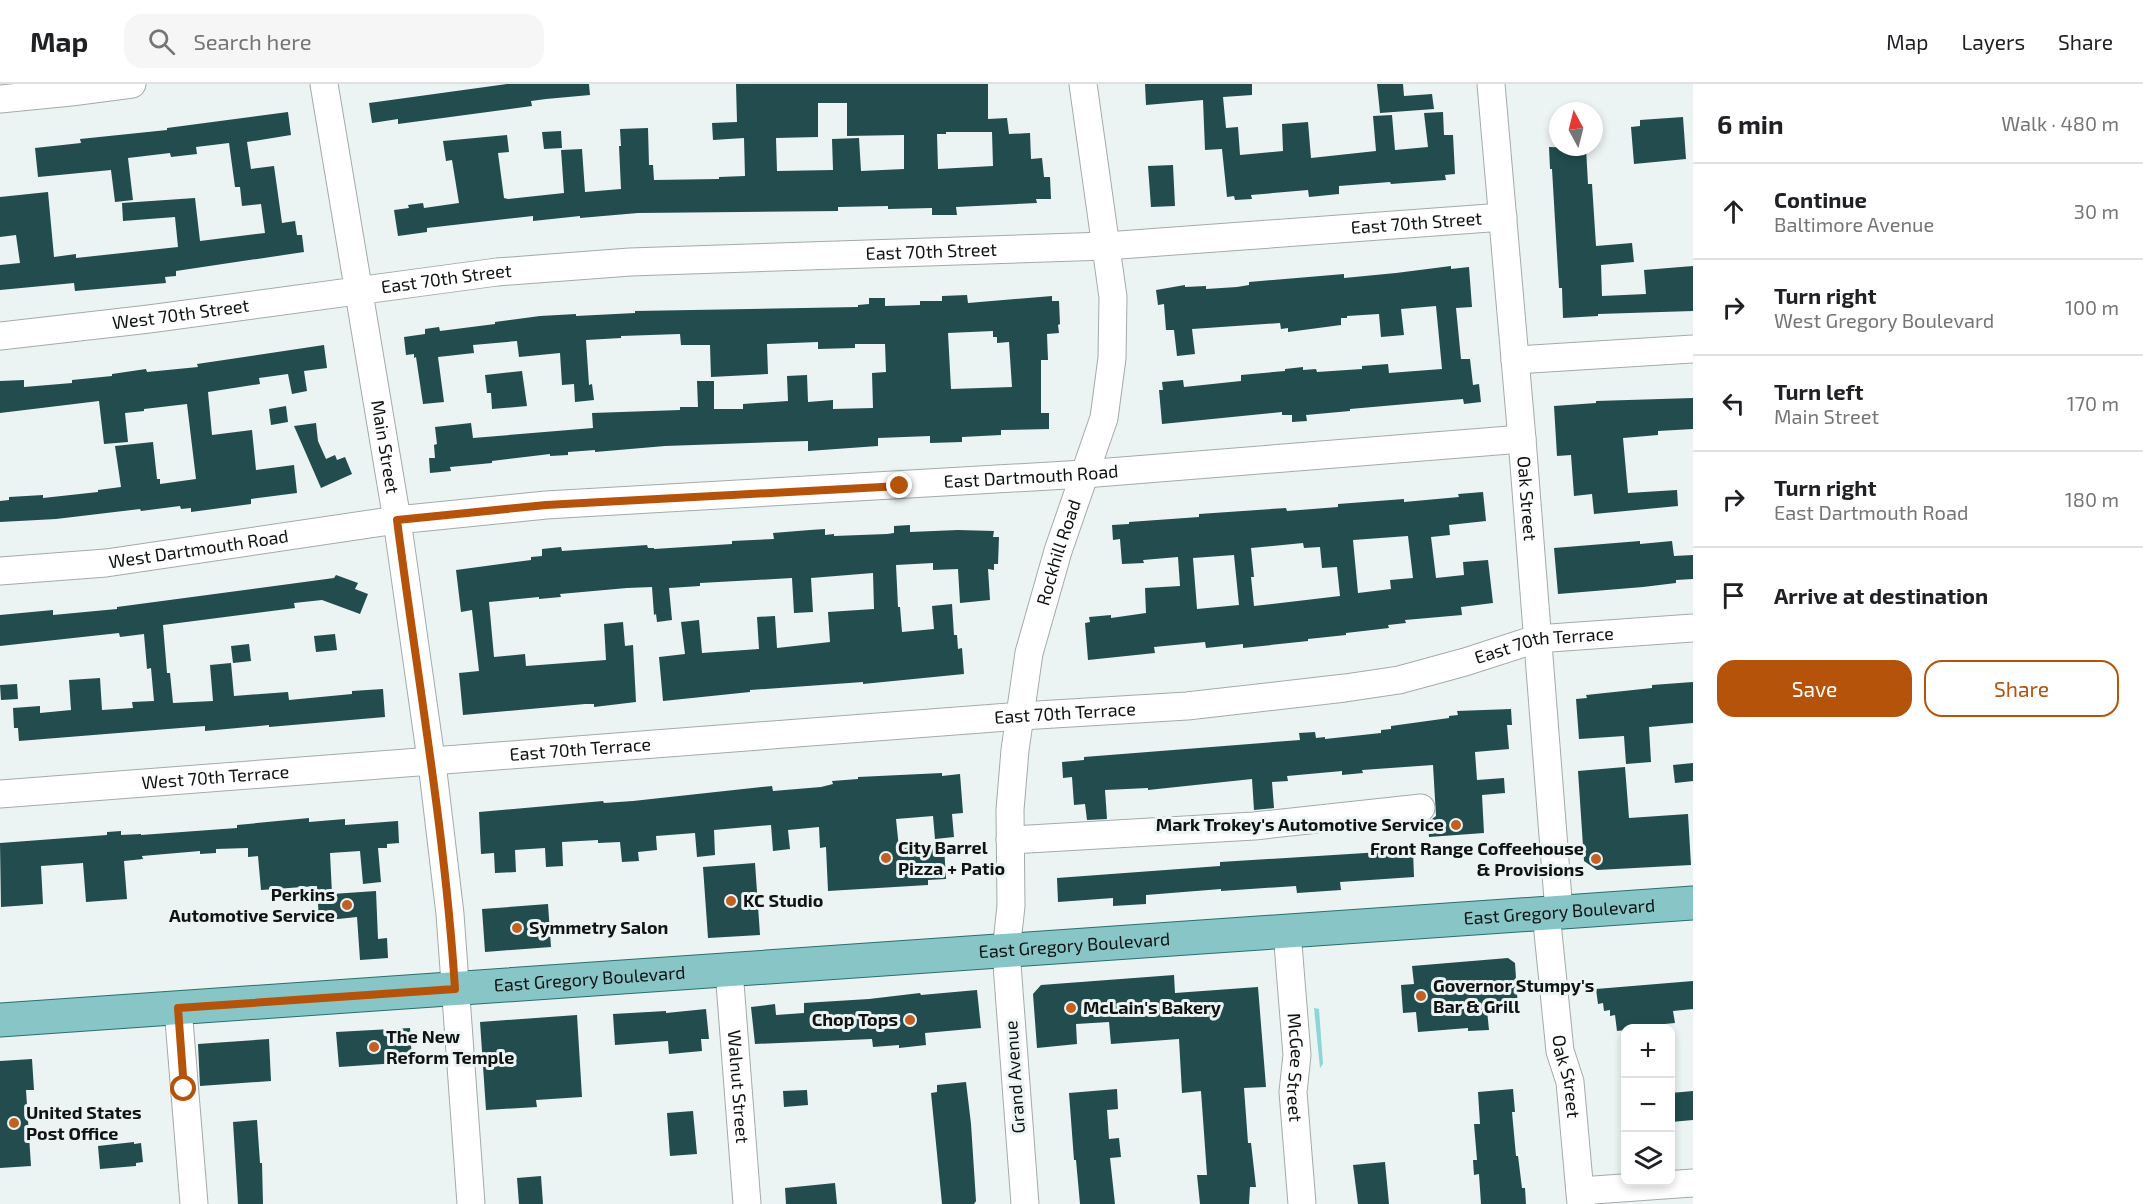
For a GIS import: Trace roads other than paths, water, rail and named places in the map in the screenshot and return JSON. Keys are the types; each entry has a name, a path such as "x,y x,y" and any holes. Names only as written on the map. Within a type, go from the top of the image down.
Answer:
{"main road":[{"name":"East Gregory Boulevard","path":"0,1020 1693,903"}],"street":[{"path":"0,99 132,84"},
{"name":"Main Street","path":"324,84 397,520 431,760 450,914 471,1204"},
{"name":"Rockhill Road","path":"1006,951 1011,906 1012,776 1029,653 1041,605 1104,418 1112,358 1113,297 1083,84"},
{"path":"1491,84 1498,84"},
{"name":"Oak Street","path":"1491,84 1522,439 1560,1051 1570,1082 1581,1198"},
{"name":"East 70th Street","path":"359,291 497,272 630,262 1106,246 1503,217"},
{"name":"West 70th Street","path":"0,336 359,291"},
{"path":"1515,360 1693,349"},
{"name":"East Dartmouth Road","path":"397,520 546,505 1084,474 1522,439"},
{"name":"West Dartmouth Road","path":"0,570 106,563 397,520"},
{"name":"East 70th Terrace","path":"431,760 1021,716 1187,706 1399,680 1536,639 1693,628"},
{"name":"West 70th Terrace","path":"0,794 431,760"},
{"path":"1010,840 1254,826 1421,808"},
{"name":"McGee Street","path":"1287,932 1297,1055 1293,1092 1302,1204"},
{"name":"Grand Avenue","path":"1006,951 1024,1204"},
{"name":"Walnut Street","path":"729,970 747,1204"},
{"path":"178,1008 194,1204"},
{"path":"1581,1198 1693,1183"}],"place":[{"name":"Mark Trokey's Automotive Service","path":"1456,825"},
{"name":"City Barrel Pizza + Patio","path":"886,858"},
{"name":"Front Range Coffeehouse & Provisions","path":"1596,859"},
{"name":"KC Studio","path":"731,901"},
{"name":"Perkins Automotive Service","path":"347,905"},
{"name":"Symmetry Salon","path":"517,928"},
{"name":"Governor Stumpy's Bar & Grill","path":"1421,996"},
{"name":"McLain's Bakery","path":"1071,1008"},
{"name":"Chop Tops","path":"910,1020"},
{"name":"The New Reform Temple","path":"374,1047"},
{"name":"United States Post Office","path":"14,1123"}]}
